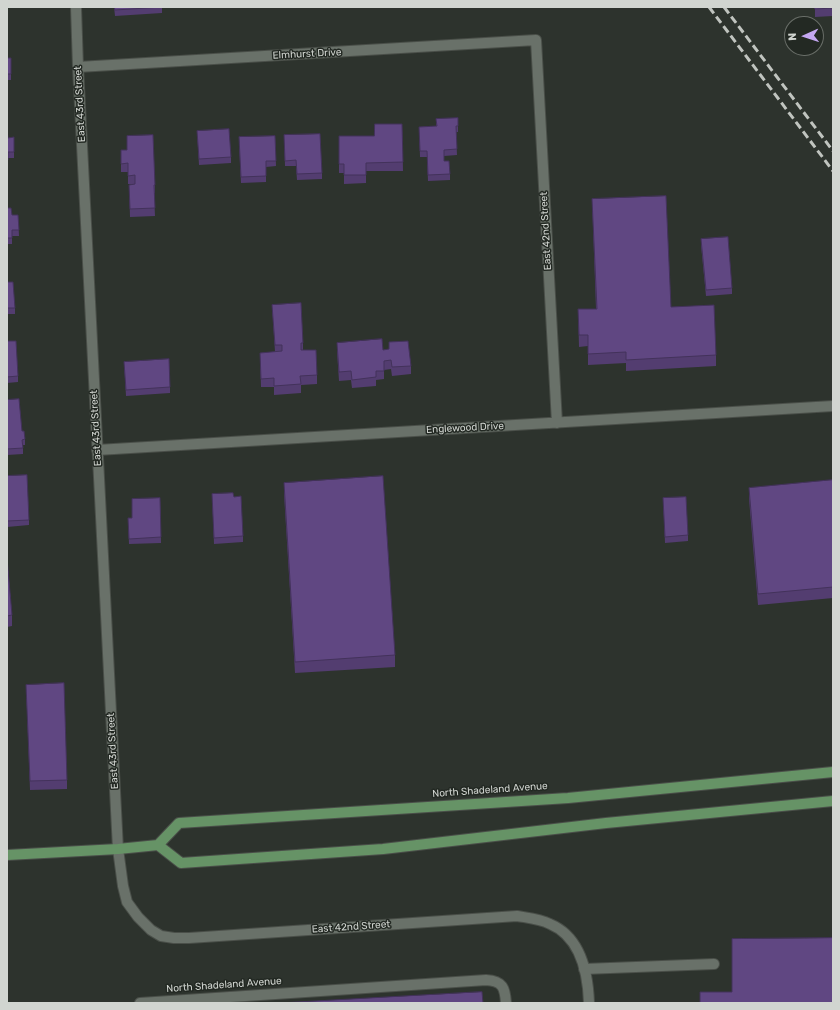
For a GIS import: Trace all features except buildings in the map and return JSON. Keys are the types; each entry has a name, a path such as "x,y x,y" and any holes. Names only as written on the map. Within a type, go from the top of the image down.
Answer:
{"main road":[{"name":"North Shadeland Avenue","path":"158,845 179,823 568,798 833,772"},
{"path":"7,855 118,849 158,845 181,863 189,863 383,849 614,823 833,801"}],"street":[{"name":"East 43rd Street","path":"76,7 118,849"},
{"name":"Elmhurst Drive","path":"78,67 536,40"},
{"name":"East 42nd Street","path":"536,40 557,423"},
{"name":"Englewood Drive","path":"97,450 833,406"},
{"name":"East 42nd Street","path":"118,849 123,886 128,902 138,917 151,930 161,936 174,938 196,938 517,916 541,920 551,924 563,931 573,942 580,953 587,981 589,1003"},
{"path":"584,969 714,964"},
{"name":"North Shadeland Avenue","path":"140,1003 251,999 486,980 495,981 500,985 505,991 506,1003"}],"railway":[{"path":"709,7 833,171"},
{"path":"724,7 833,151"}]}
